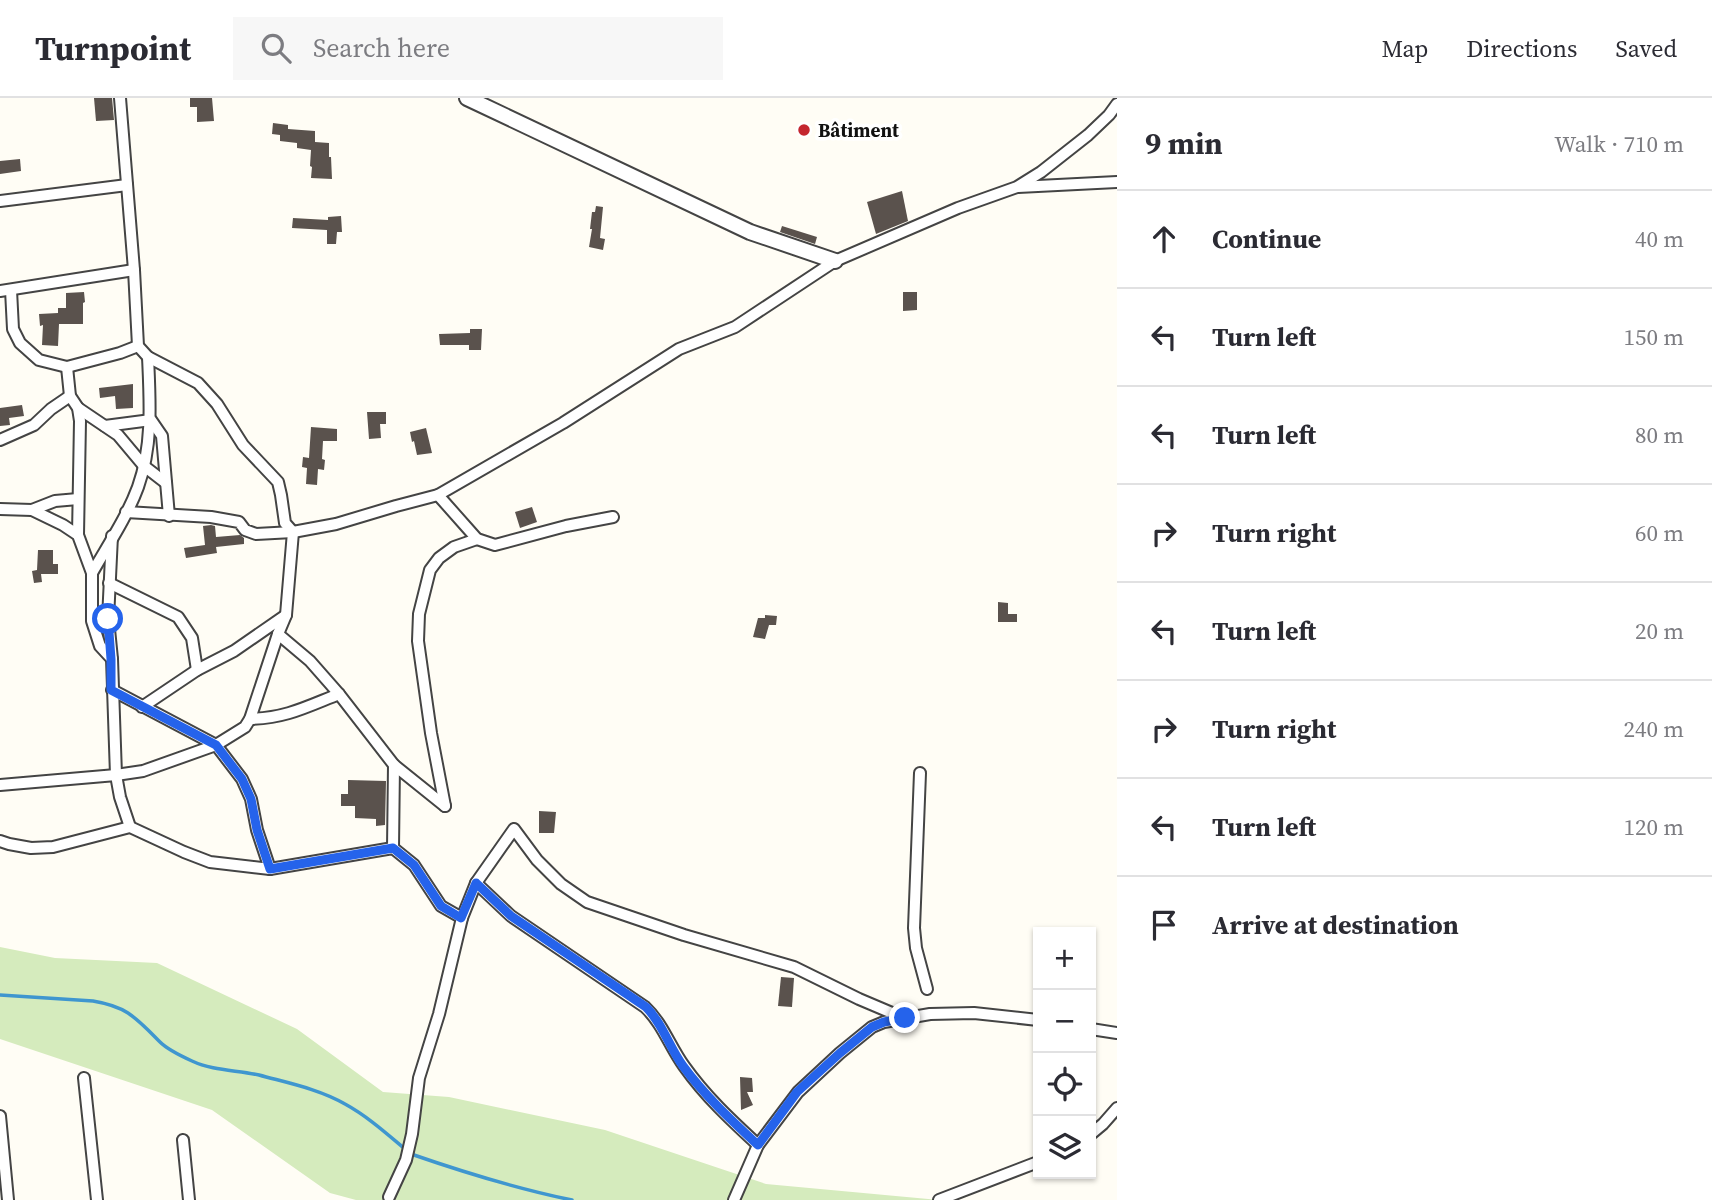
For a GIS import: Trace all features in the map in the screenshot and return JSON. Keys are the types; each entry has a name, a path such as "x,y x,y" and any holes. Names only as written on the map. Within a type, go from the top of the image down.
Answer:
{"street":[{"path":"0,785 143,771 216,745 233,736 245,727 250,719 286,615 293,532 285,523 278,482 243,445 217,404 198,383 148,358 138,346 120,98"},
{"path":"467,98 750,232 835,261"},
{"path":"126,512 211,517 239,522 245,530 256,534 293,532 336,524 438,495 563,423 678,349 735,327 835,261 939,216 1017,187 1088,135 1117,104"},
{"path":"1017,187 1117,182"},
{"path":"0,201 127,185"},
{"path":"134,270 5,290 13,329 20,343 39,360 67,367 138,346"},
{"path":"92,573 126,512 144,466 151,420 148,358"},
{"path":"67,367 70,396 78,408 118,435 144,466 166,483"},
{"path":"0,440 34,425 70,396"},
{"path":"78,408 78,536 92,573 92,621 100,646 111,659"},
{"path":"105,426 151,420"},
{"path":"151,420 162,436 169,516"},
{"path":"438,495 477,539 495,545 613,517"},
{"path":"32,510 55,500 78,499"},
{"path":"0,509 32,510 63,525 78,536"},
{"path":"112,536 108,619 116,775 130,827"},
{"path":"278,634 310,661 394,765 445,806 423,680 418,641 419,614 430,570 439,558 454,547 477,539"},
{"path":"109,583 178,617 192,638 197,670"},
{"path":"142,707 197,670 234,651 286,615"},
{"path":"111,690 216,745 242,779 251,799 257,830 270,869"},
{"path":"250,719 288,715 339,694"},
{"path":"393,848 394,765"},
{"path":"920,773 915,940 927,989"},
{"path":"0,841 31,848 53,847 130,827 211,862 270,869 393,848 414,865 441,906 461,918"},
{"path":"389,1197 406,1160 419,1078 439,1014 461,918 476,883 514,830 537,860 562,884 587,902 684,935 793,967 892,1013"},
{"path":"476,883 511,916 646,1007 666,1035 681,1064 712,1102 758,1145"},
{"path":"734,1200 758,1145 797,1092 872,1027 884,1022 930,1014 974,1013 1033,1019"},
{"path":"1096,1030 1117,1033"},
{"path":"83,1078 97,1200"},
{"path":"1096,1130 1117,1108"},
{"path":"0,1116 8,1200"},
{"path":"183,1140 189,1200"},
{"path":"939,1200 1033,1164"}],"green space":[{"path":"0,947 55,958 157,963 297,1029 383,1092 449,1097 605,1130 766,1184 939,1200 356,1200 330,1193 212,1110 0,1039"}],"building":[{"path":"94,98 112,98 114,120 96,121"},
{"path":"190,98 212,98 214,121 197,122 197,107 190,107"},
{"path":"273,123 288,125 288,129 315,131 315,142 329,143 332,179 311,178 311,150 297,148 297,143 280,141 280,135 272,134"},
{"path":"20,159 21,171 0,174 0,161"},
{"path":"902,191 908,221 876,234 867,202"},
{"path":"596,206 603,207 600,238 605,239 603,250 589,247 592,212 595,212"},
{"path":"341,216 342,232 337,232 336,244 327,244 327,230 292,228 293,218 328,220 328,217"},
{"path":"782,226 817,237 815,244 780,232"},
{"path":"84,292 83,324 59,324 58,346 42,345 43,325 40,326 39,314 58,313 58,308 66,308 66,293"},
{"path":"903,292 917,292 917,310 903,311"},
{"path":"470,329 482,329 481,350 469,350 469,345 440,345 439,334 470,333"},
{"path":"133,384 133,408 116,409 115,396 100,398 99,388"},
{"path":"22,405 24,416 9,418 10,425 0,426 0,408"},
{"path":"367,412 386,412 386,424 380,424 381,438 369,439"},
{"path":"311,427 337,429 337,441 323,441 324,470 318,469 317,485 306,484 307,468 302,467 303,457 309,458"},
{"path":"426,428 432,453 417,455 410,432"},
{"path":"532,507 537,522 520,528 515,512"},
{"path":"203,526 215,526 216,537 240,535 244,538 244,544 216,547 217,553 186,558 184,548 205,545"},
{"path":"38,550 53,550 53,564 58,564 58,574 41,574 42,582 34,583 32,571 37,570"},
{"path":"998,602 1008,603 1008,614 1017,614 1017,622 998,622"},
{"path":"765,615 777,616 776,625 769,625 765,639 753,637 758,618 765,618"},
{"path":"348,780 386,781 385,825 376,826 376,819 355,818 355,806 341,806 341,794 348,794"},
{"path":"539,811 556,812 554,833 539,833"},
{"path":"781,977 794,978 792,1007 778,1006"},
{"path":"740,1077 752,1078 753,1092 747,1092 753,1105 741,1110"}],"waterway":[{"path":"0,995 93,1001 115,1007 132,1016 163,1045 183,1057 208,1067 259,1075 325,1094 361,1114 405,1149"},
{"path":"411,1154 491,1180 572,1200"}],"place":[{"name":"Bâtiment","path":"804,130"}],"route":[{"path":"108,619 111,690 216,745 242,779 251,799 257,830 270,869 393,848 414,865 441,906 461,918 476,883 511,916 646,1007 666,1035 681,1064 712,1102 758,1145 797,1092 840,1053 872,1027 905,1018"}]}
